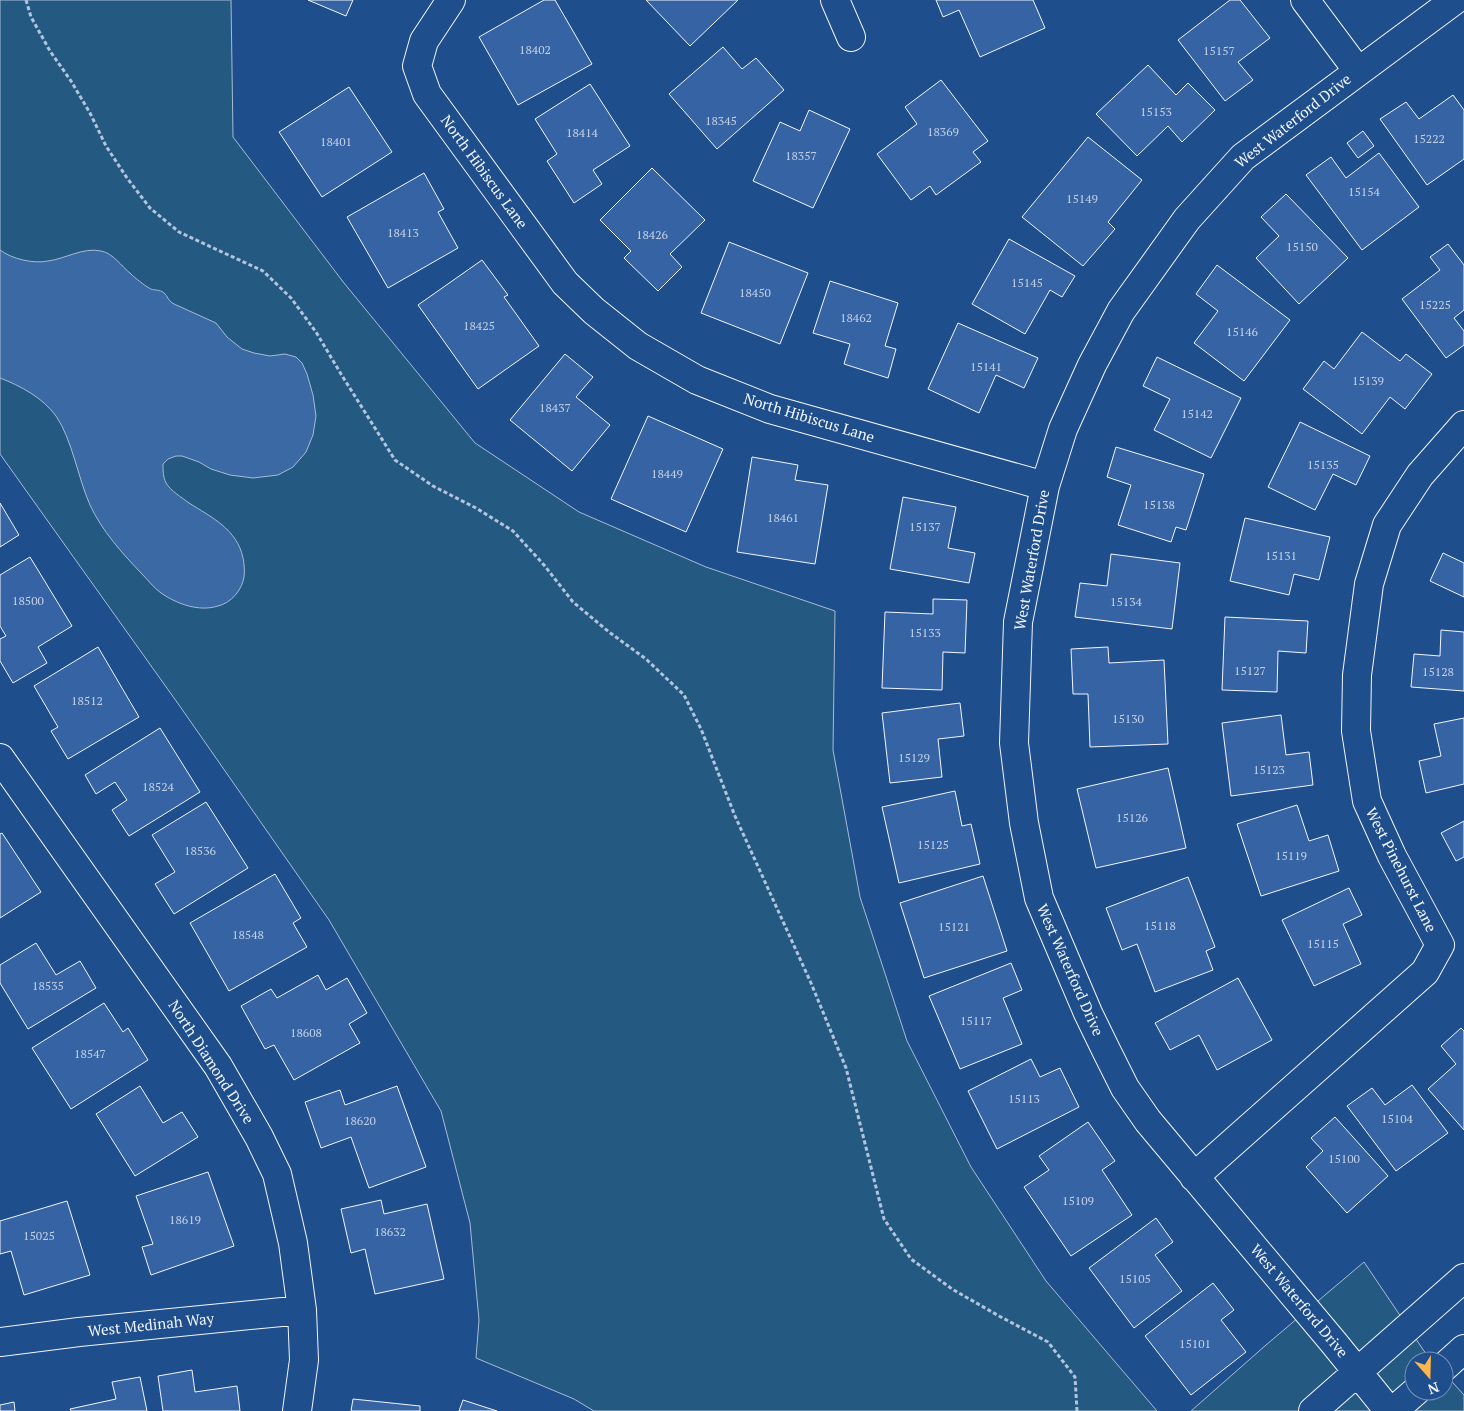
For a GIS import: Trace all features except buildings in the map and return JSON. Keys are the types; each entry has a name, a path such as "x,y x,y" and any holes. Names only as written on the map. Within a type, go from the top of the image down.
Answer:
{"street":[{"name":"North Hibiscus Lane","path":"451,0 424,41 417,66 427,94 565,283 594,311 638,346 697,380 770,408 1046,486"},
{"path":"835,0 851,38"},
{"path":"1305,0 1358,71"},
{"name":"West Waterford Drive","path":"1391,1411 1148,1121 1125,1088 1088,1013 1039,898 1024,824 1014,743 1018,622 1046,486 1063,429 1092,365 1121,311 1187,219 1243,157 1455,0"},
{"name":"West Pinehurst Lane","path":"1194,1177 1425,972 1440,945 1392,856 1367,801 1356,731 1357,675 1369,584 1387,525 1420,475 1464,425"},
{"name":"North Diamond Drive","path":"0,758 218,1066 259,1137 276,1174 293,1243 302,1310 304,1360 297,1411"},
{"path":"1313,1411 1464,1278"},
{"name":"West Medinah Way","path":"0,1342 79,1332 302,1310"},
{"path":"1454,1358 1464,1350"},
{"path":"1391,1411 1404,1401"}],"path":[{"path":"26,0 31,17 50,51 90,113 106,146 150,208 179,232 263,271 291,298 316,332 395,460 433,486 476,508 513,531 544,565 573,602 646,659 684,695 701,729 736,816 811,983 846,1068 884,1219 911,1259 945,1284 1048,1342 1075,1378 1077,1411"}],"shaded area":[{"path":"0,0 231,0 233,137 344,283 475,443 579,512 706,567 835,611 833,750 860,897 907,1041 971,1167 1046,1281 1157,1411 594,1411 574,1399 476,1358 479,1320 470,1223 441,1111 329,920 0,454"},
{"path":"0,250 17,258 36,262 54,260 94,250 105,252 145,285 165,294 174,304 216,323 227,337 242,349 270,356 285,354 296,357 302,363 313,395 316,416 313,435 306,452 293,467 278,475 253,478 230,475 182,456 168,459 163,464 164,478 171,489 222,525 235,539 240,548 244,562 243,582 238,591 227,602 211,608 188,606 167,597 153,586 127,558 100,524 90,505 71,447 56,416 31,393 0,378"},
{"path":"1364,1262 1424,1351 1404,1351 1404,1401 1454,1401 1454,1384 1464,1395 1464,1411 1191,1411"}]}
